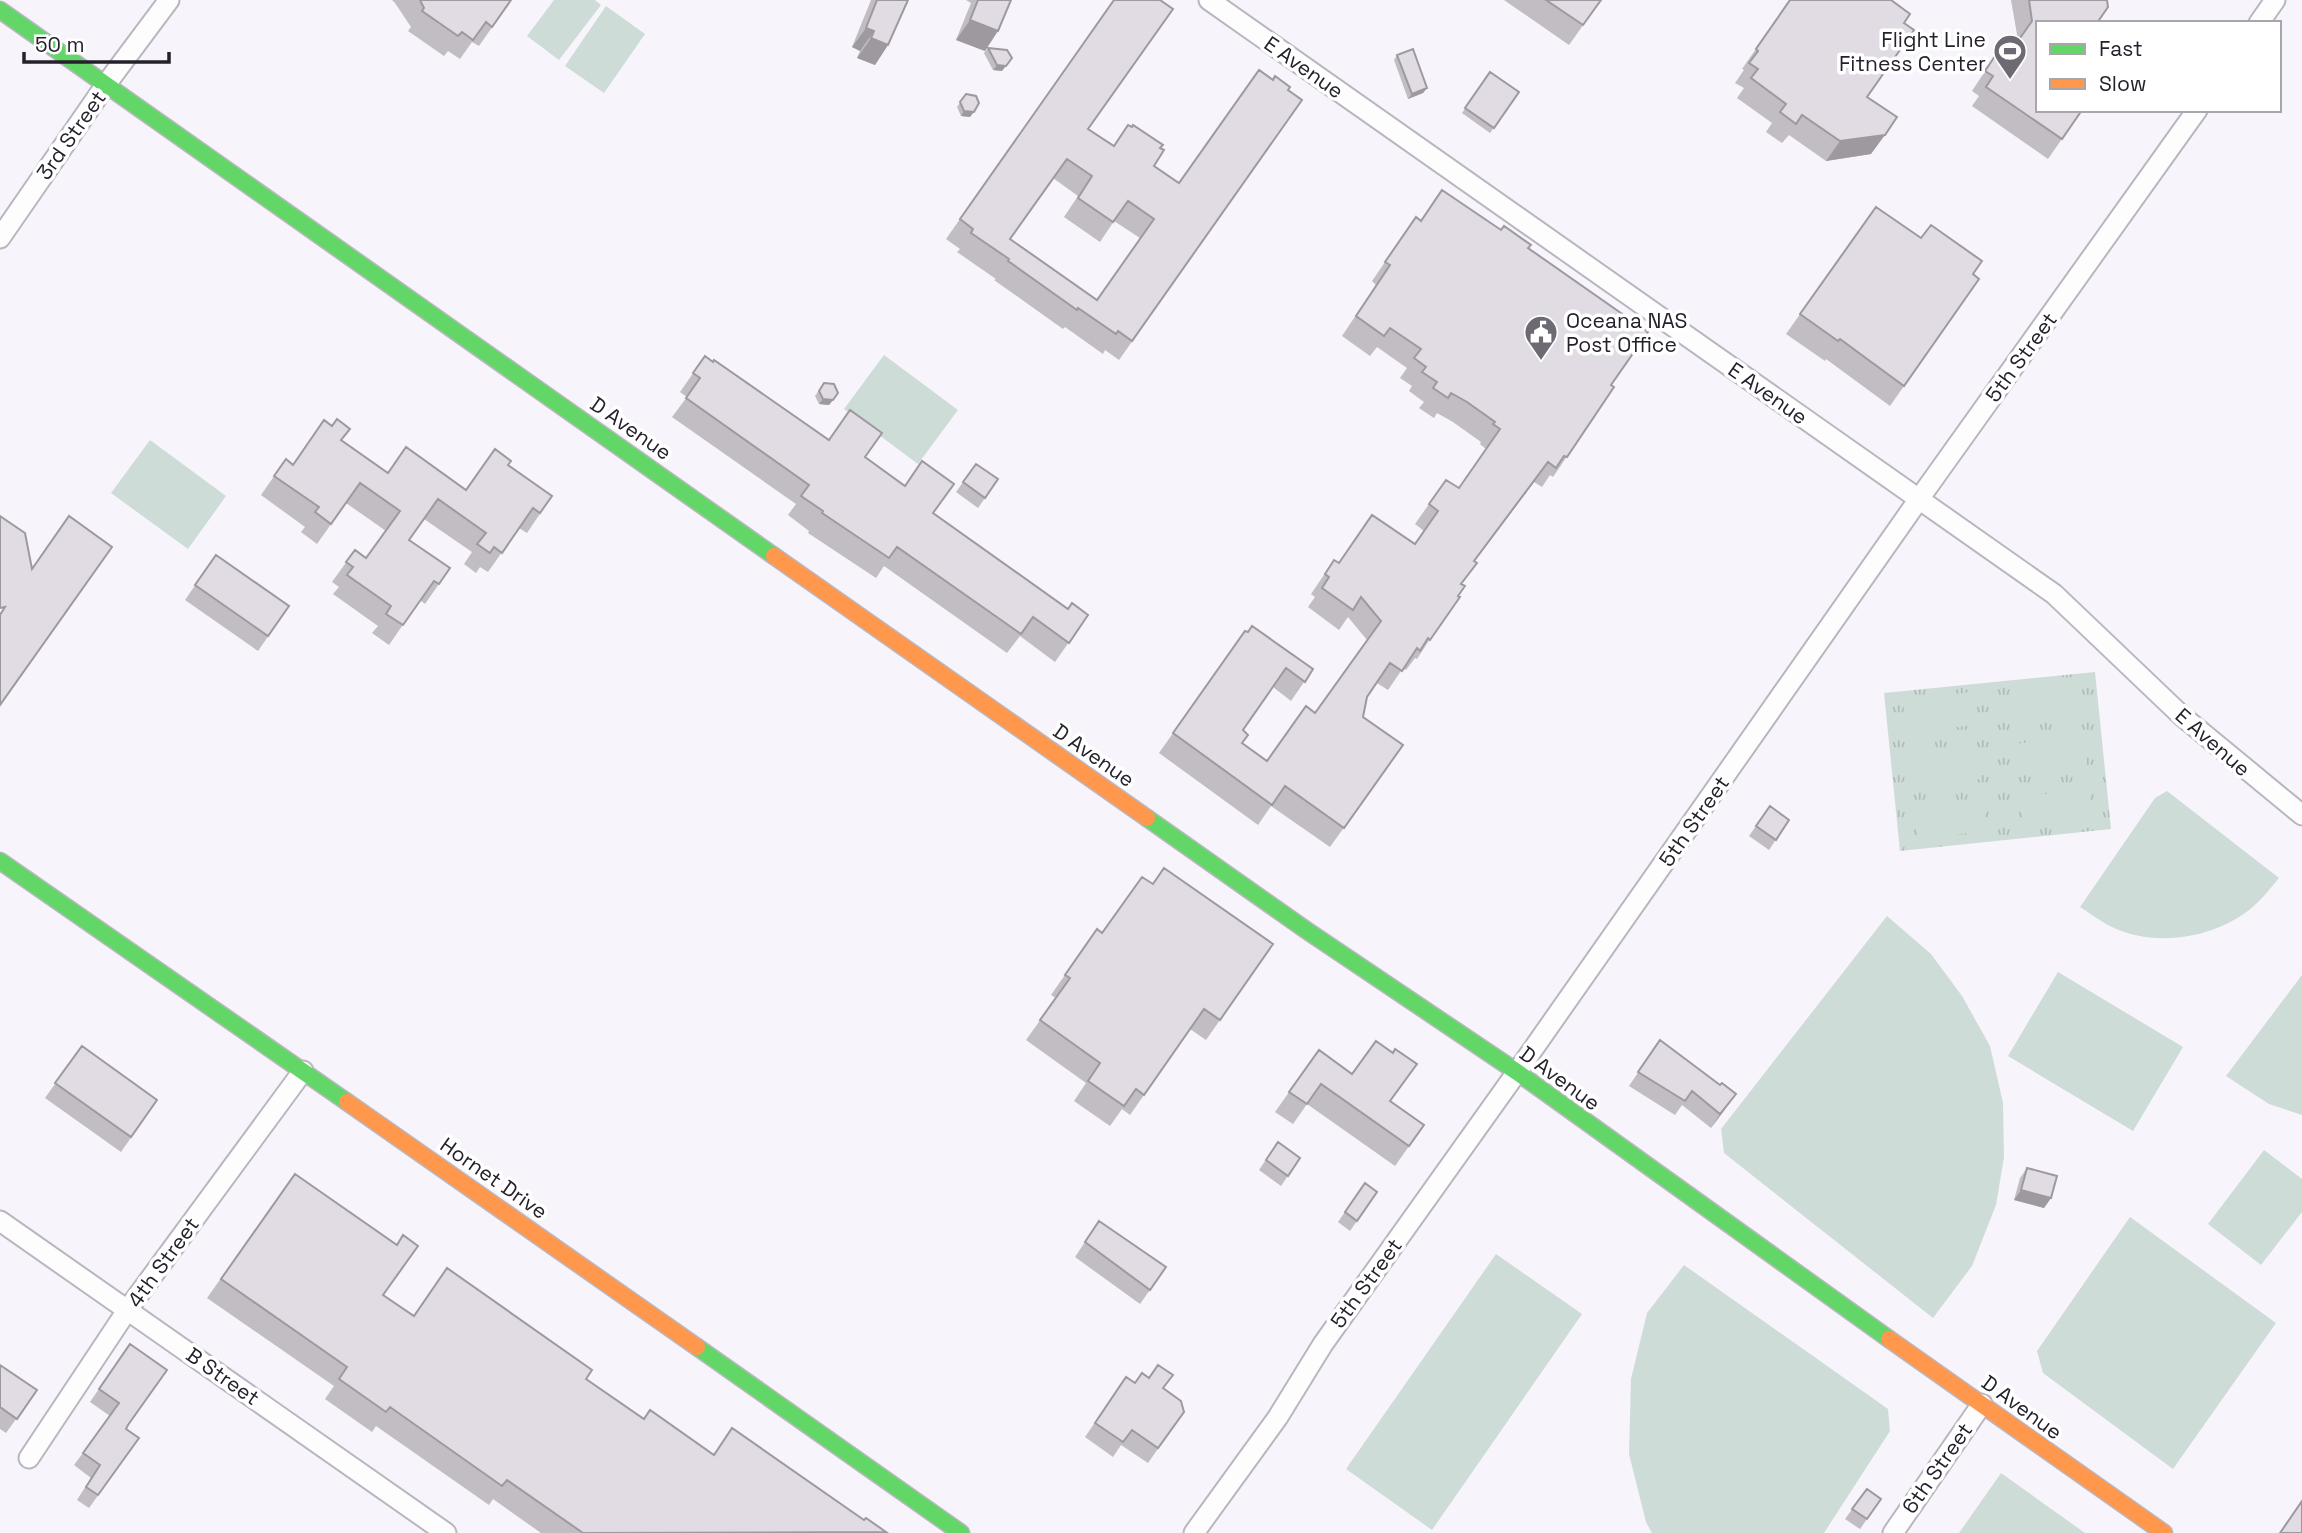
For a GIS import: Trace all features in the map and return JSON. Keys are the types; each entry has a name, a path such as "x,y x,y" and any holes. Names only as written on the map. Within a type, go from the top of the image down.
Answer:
{"street":[{"name":"3rd Street","path":"0,238 107,83 169,0"},
{"name":"E Avenue","path":"1209,0 2054,594 2182,716 2302,815"},
{"path":"2260,21 2275,0"},
{"name":"D Avenue","path":"0,10 1306,930 1517,1072 1760,1248 2164,1533"},
{"name":"5th Street","path":"1194,1533 1278,1417 1323,1344 2196,112"},
{"name":"Hornet Drive","path":"0,861 961,1533"},
{"name":"4th Street","path":"29,1458 128,1309 303,1071"},
{"name":"B Street","path":"0,1221 446,1533"},
{"name":"6th Street","path":"1893,1533 1982,1404"}],"green space":[{"path":"554,0 595,0 601,5 559,60 527,36"},
{"path":"606,6 645,34 604,93 565,66"},
{"path":"884,355 958,410 918,464 844,409"},
{"path":"150,440 226,496 188,549 111,493"},
{"path":"2095,672 2111,829 1900,851 1884,693"},
{"path":"2079,683 2082,716 2013,723 2009,691"},
{"path":"1972,692 1975,725 1906,732 1903,700"},
{"path":"2084,736 2087,768 2018,776 2015,744"},
{"path":"1978,747 1981,779 1912,787 1909,755"},
{"path":"2089,789 2093,821 2023,828 2020,797"},
{"path":"2167,791 2279,878 2250,909 2215,929 2180,937 2145,937 2112,927 2080,907 2155,798"},
{"path":"1983,799 1987,831 1918,839 1914,806"},
{"path":"1887,916 1931,954 1962,996 1990,1046 2003,1103 2004,1157 1996,1205 1972,1266 1933,1318 1724,1153 1721,1129"},
{"path":"2058,972 2183,1047 2133,1131 2008,1056"},
{"path":"2302,975 2302,1115 2269,1104 2226,1076"},
{"path":"2264,1150 2302,1179 2302,1212 2261,1265 2208,1224"},
{"path":"2130,1217 2276,1323 2173,1469 2043,1373 2037,1351"},
{"path":"1496,1254 1582,1314 1432,1530 1346,1469"},
{"path":"1684,1265 1888,1409 1890,1431 1824,1533 1652,1533 1646,1522 1629,1454 1631,1379 1647,1313"},
{"path":"2001,1473 2085,1533 1959,1533"}],"building":[{"path":"420,0 511,0 492,27 486,22 473,40 462,32 458,36 422,11 424,8"},
{"path":"877,0 908,0 888,45 871,38 874,31 866,28"},
{"path":"978,0 1011,0 998,31 970,20"},
{"path":"1114,0 1160,0 1173,9 1088,129 1114,146 1128,125 1133,125 1163,145 1160,148 1164,150 1154,166 1179,183 1259,70 1273,80 1275,76 1302,100 1132,341 1118,331 1116,334 1078,308 1077,310 971,233 973,229 960,219","holes":["1067,159 1092,176 1078,198 1113,222 1128,201 1154,219 1097,300 1010,239"]},
{"path":"1546,0 1601,0 1583,25"},
{"path":"1790,0 1891,0 1910,14 1904,23 1914,30 1867,97 1897,117 1885,135 1840,141 1802,115 1796,124 1780,112 1786,104 1751,78 1758,69 1749,63 1758,51 1756,49"},
{"path":"2029,0 2107,0 2108,7 2098,21 2036,21 2036,112 2081,112 2062,139 1986,87 1993,76 1985,71 1997,53 2006,58 2032,21"},
{"path":"988,48 1007,50 1012,58 1006,66 997,65"},
{"path":"1413,49 1427,88 1412,94 1397,55"},
{"path":"1490,72 1519,92 1494,128 1465,108"},
{"path":"966,94 976,96 979,103 974,112 964,111 960,102"},
{"path":"1442,190 1501,230 1504,226 1531,245 1528,248 1648,332 1611,385 1614,387 1567,457 1564,456 1556,468 1548,462 1474,561 1477,563 1461,584 1465,586 1458,596 1460,597 1430,640 1428,638 1420,651 1417,648 1402,671 1390,663 1367,697 1363,717 1403,745 1344,828 1285,786 1272,805 1173,733 1245,631 1248,632 1252,626 1313,669 1305,682 1286,668 1243,730 1248,735 1242,743 1267,761 1306,706 1315,713 1381,621 1361,597 1353,610 1322,588 1329,577 1325,574 1334,560 1339,563 1372,515 1415,544 1438,511 1429,504 1446,480 1459,488 1500,429 1493,424 1495,422 1467,402 1451,393 1448,398 1433,388 1437,382 1422,372 1426,367 1414,358 1421,349 1390,328 1384,336 1356,316 1390,265 1385,262 1416,217 1421,221"},
{"path":"1876,207 1921,238 1931,225 1982,261 1973,274 1979,279 1904,386 1840,339 1838,341 1800,314"},
{"path":"705,356 829,440 850,410 882,433 865,457 905,486 922,461 954,484 933,513 1068,609 1072,603 1088,615 1069,643 1033,617 1021,634 897,547 889,558 822,513 823,511 801,496 809,485 686,398 700,378 693,373"},
{"path":"824,383 834,384 838,393 833,400 823,399 819,391"},
{"path":"337,419 350,429 341,440 388,473 406,447 466,490 495,449 511,461 508,465 552,496 540,513 533,508 502,553 494,547 490,553 477,544 486,533 438,499 409,540 450,568 439,584 434,581 403,625 386,614 391,606 347,575 353,567 346,562 355,550 366,558 400,511 360,483 331,524 315,512 319,507 274,476 286,459 293,465 324,420 332,426"},
{"path":"976,464 998,479 985,498 963,482"},
{"path":"0,516 25,533 32,569 69,516 112,547 0,705 0,615 5,607 0,608"},
{"path":"216,555 289,606 268,636 195,585"},
{"path":"1770,806 1789,820 1776,840 1756,826"},
{"path":"1164,868 1273,944 1220,1020 1204,1009 1144,1095 1136,1089 1124,1106 1088,1081 1100,1063 1040,1020 1070,978 1065,975 1097,929 1102,933 1142,877 1153,884"},
{"path":"1660,1040 1736,1094 1720,1114 1692,1091 1685,1101 1638,1072"},
{"path":"1376,1041 1393,1053 1395,1049 1417,1064 1390,1101 1424,1125 1409,1146 1321,1084 1307,1104 1289,1092 1319,1050 1352,1074"},
{"path":"82,1046 157,1100 131,1137 55,1083"},
{"path":"1278,1142 1300,1158 1288,1176 1266,1160"},
{"path":"2027,1168 2057,1176 2051,1198 2021,1190"},
{"path":"295,1174 397,1245 403,1235 418,1246 383,1295 414,1316 447,1268 592,1370 586,1379 644,1419 650,1410 714,1455 732,1428 864,1520 866,1518 886,1532 583,1533 507,1480 502,1486 390,1407 386,1412 339,1379 347,1367 221,1279"},
{"path":"1365,1183 1377,1192 1357,1221 1345,1212"},
{"path":"1099,1221 1166,1267 1150,1290 1085,1242"},
{"path":"130,1344 167,1370 126,1429 139,1438 98,1495 86,1487 100,1465 83,1453 119,1403 99,1389"},
{"path":"0,1365 37,1390 17,1419 0,1407"},
{"path":"1158,1365 1173,1375 1163,1388 1181,1401 1184,1412 1158,1448 1132,1430 1123,1442 1095,1423 1126,1377 1135,1383 1142,1373 1149,1378"},
{"path":"1867,1489 1881,1499 1867,1519 1852,1509"},
{"path":"2302,1501 2302,1533 2280,1533"}],"traffic: fast":[{"path":"0,10 774,556"},
{"path":"1147,818 1306,930 1517,1072 1889,1339"},
{"path":"0,861 347,1102"},
{"path":"697,1347 961,1533"}],"traffic: slow":[{"path":"774,556 1147,818"},
{"path":"347,1102 697,1347"},
{"path":"1889,1339 2164,1533"}],"place":[{"name":"Flight Line Fitness Center","path":"2010,81"},
{"name":"Oceana NAS Post Office","path":"1541,362"}]}
